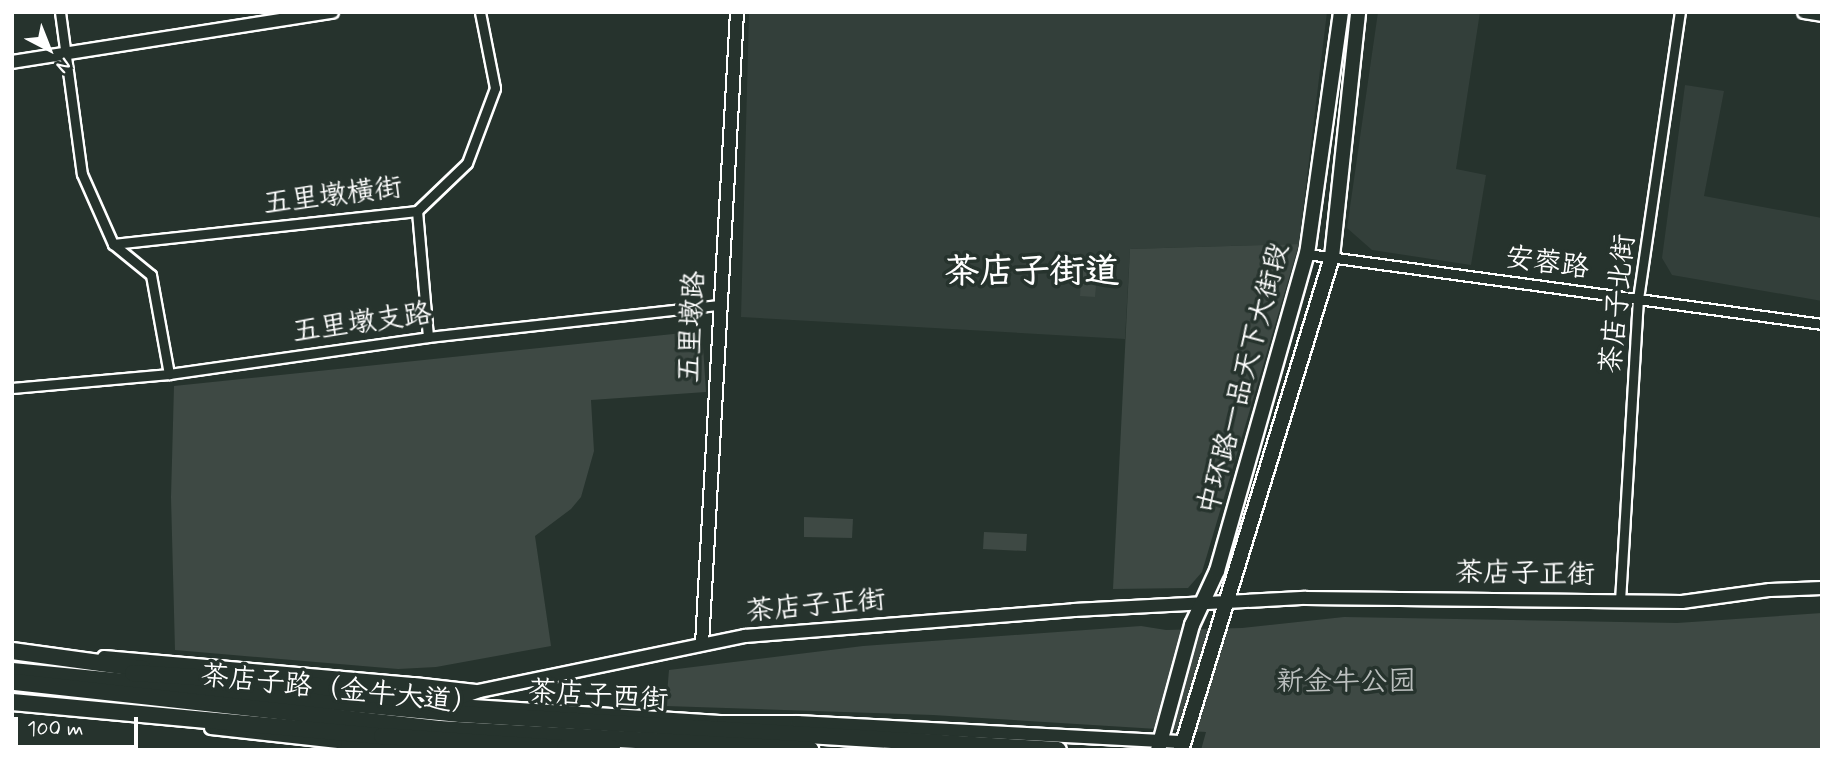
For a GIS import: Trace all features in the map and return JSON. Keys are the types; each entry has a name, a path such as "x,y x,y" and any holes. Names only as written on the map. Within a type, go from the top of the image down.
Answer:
{"highway":[{"path":"12,651 170,674"},
{"path":"12,660 103,672 305,684 441,708"},
{"name":"茶店子西街","path":"12,671 441,708 1058,750"},
{"name":"茶店子路（金牛大道）","path":"12,681 439,729 810,750"},
{"path":"12,693 209,719"},
{"path":"12,702 382,736 565,748 609,748 656,741"}],"main road":[{"name":"五里墩路","path":"702,644 737,12"},
{"name":"中环路一品天下大街段","path":"1159,745 1192,625 1217,571 1307,254 1341,12"},
{"name":"中环路一品天下大街段","path":"1182,746 1290,384 1332,257 1359,12"},
{"path":"1804,12 1822,15"},
{"path":"12,62 326,13"},
{"name":"茶店子正街","path":"441,708 479,691 745,636 1202,603 1334,598 1682,602 1770,590 1822,588"},
{"path":"12,644 101,656 479,691"},
{"path":"412,684 441,708 723,722 798,722 1182,746"},
{"path":"12,709 346,746 462,750"},
{"path":"712,750 758,746"}],"street":[{"path":"60,12 82,174 113,244 150,275 169,374"},
{"name":"五里墩横街","path":"113,244 417,211 467,163 495,88 480,12"},
{"name":"茶店子北街","path":"1620,601 1638,299 1680,12"},
{"path":"417,211 428,337"},
{"name":"安蓉路","path":"1307,254 1822,324"},
{"name":"五里墩支路","path":"12,388 169,374 428,337 719,305"}],"shaded area":[{"path":"749,12 1327,12 1299,244 1130,249 1125,339 741,317"},
{"path":"1378,12 1480,12 1456,169 1486,175 1471,265 1372,250 1347,228"},
{"path":"1685,85 1724,91 1704,196 1822,218 1822,301 1672,275 1662,258"}],"green space":[{"path":"1299,244 1202,572 1188,588 1113,589 1130,249"},
{"path":"1082,261 1098,262 1095,297 1080,296"},
{"path":"702,331 706,392 591,400 594,451 581,497 571,509 535,536 551,646 436,667 398,669 175,650 171,497 174,386"},
{"path":"804,517 853,519 852,538 804,537"},
{"path":"984,532 1027,534 1026,551 983,549"},
{"name":"新金牛公园","path":"1822,613 1822,750 1201,750 1206,732 933,715 666,706 669,670 863,646 1141,626 1166,630 1242,628 1344,617 1677,623"}],"district":[{"name":"茶店子街道","path":"1032,272"}]}
